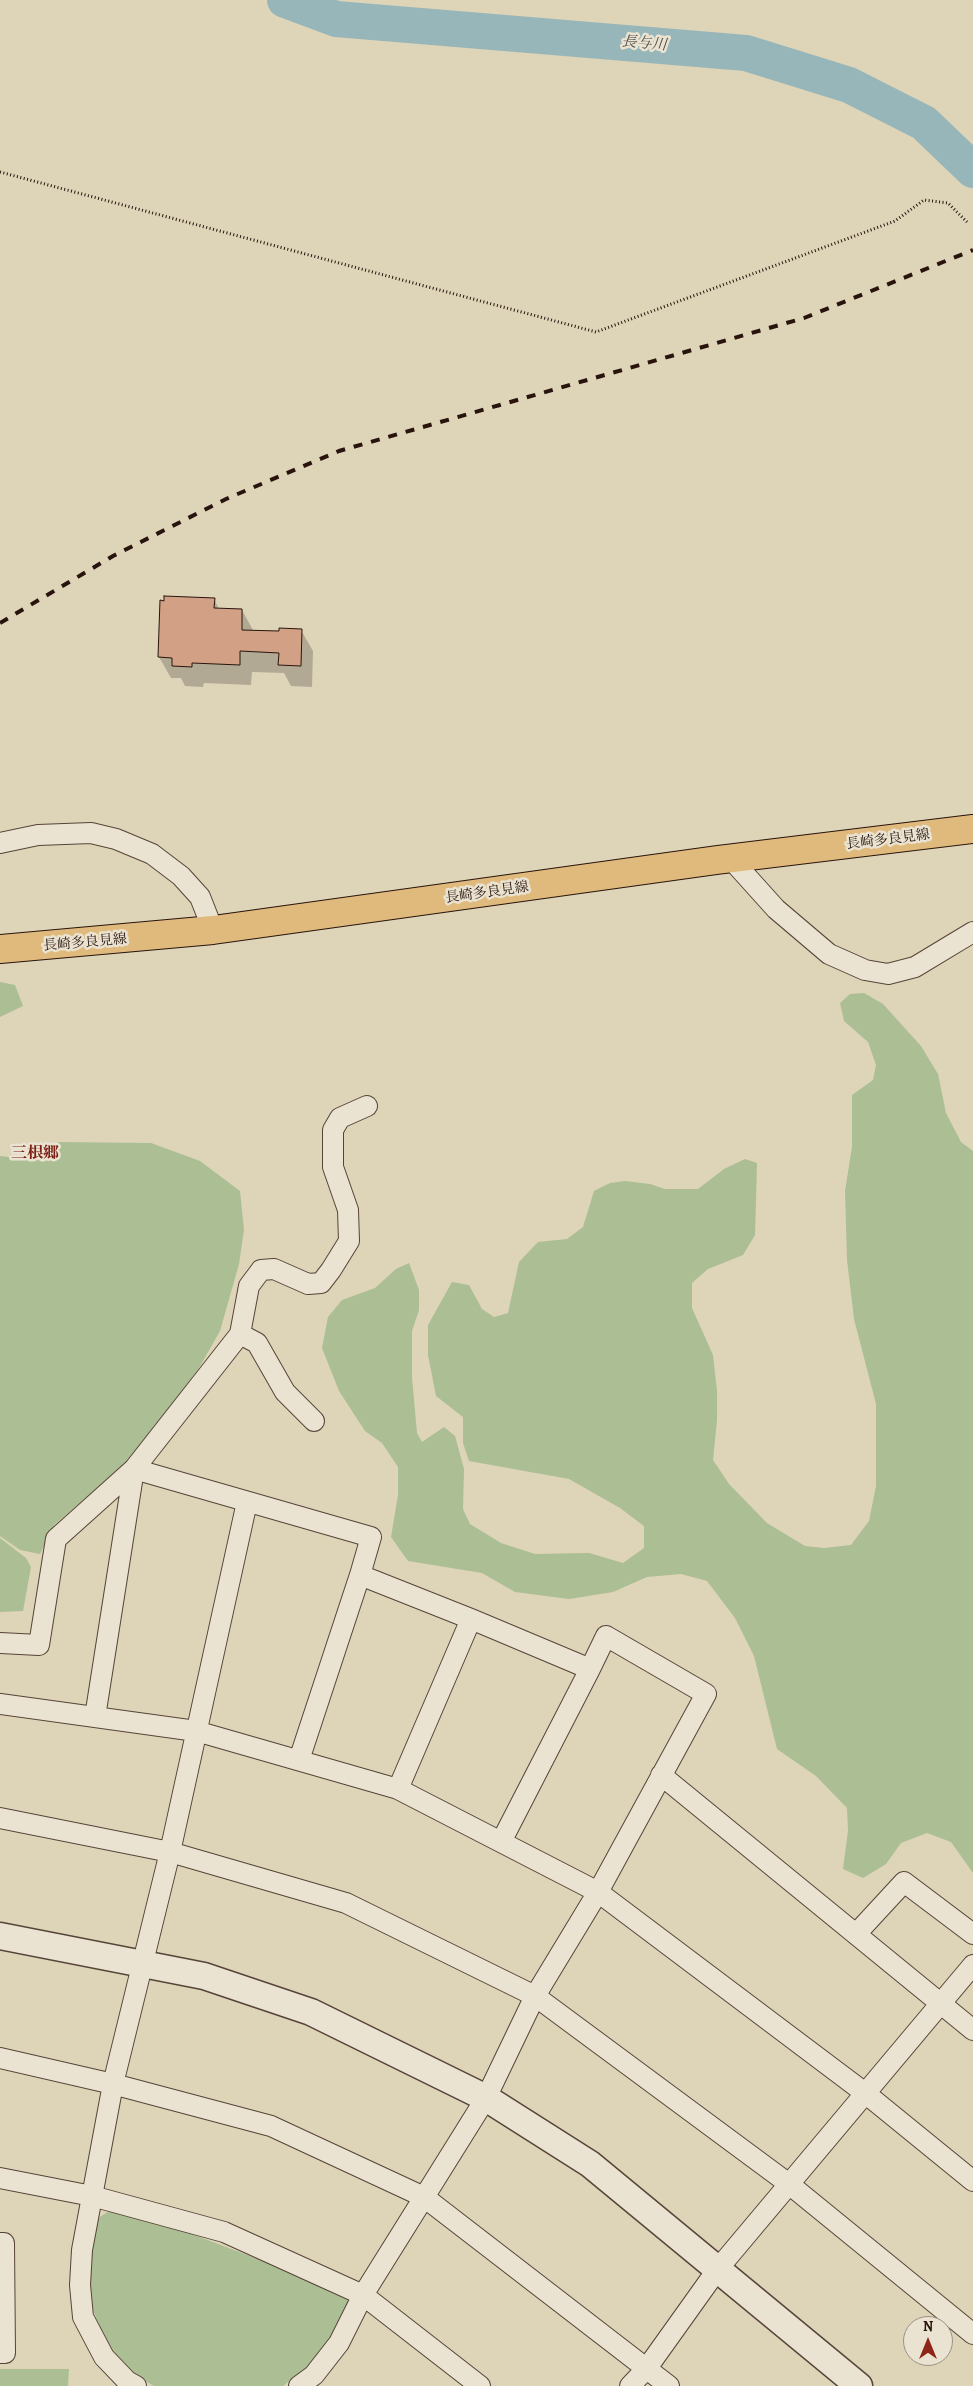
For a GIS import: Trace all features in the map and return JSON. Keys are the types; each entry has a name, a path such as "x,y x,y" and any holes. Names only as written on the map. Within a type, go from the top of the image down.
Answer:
{"main road":[{"name":"長崎多良見線","path":"0,949 214,930 731,859 973,829"}],"street":[{"path":"0,843 38,835 91,833 116,839 152,854 181,876 200,897 214,930"},
{"path":"731,859 776,909 829,954 864,970 888,974 915,966 973,932"},
{"path":"0,1643 39,1645 56,1539 134,1469 240,1334 249,1286 261,1270 274,1269 308,1284 321,1283 349,1241 348,1210 334,1167 333,1130 340,1118 367,1106"},
{"path":"240,1334 257,1343 285,1392 314,1421"},
{"path":"134,1469 371,1537 360,1576 299,1760"},
{"path":"94,1717 134,1469"},
{"path":"136,2386 127,2381 104,2357 83,2316 80,2285 82,2250 113,2084 170,1852 247,1502"},
{"path":"360,1576 471,1618 590,1669"},
{"path":"398,1789 471,1618"},
{"path":"299,2386 314,2375 338,2343 363,2295 486,2098 535,1996 598,1892 706,1694 606,1636 501,1842"},
{"path":"0,1704 196,1731 398,1789 598,1892 864,2093 973,2181"},
{"path":"661,1775 973,2030"},
{"path":"0,1818 170,1852 346,1903 535,1996 789,2184 973,2334"},
{"path":"856,1934 904,1882 973,1934"},
{"path":"0,1936 204,1976 311,2012 486,2098 590,2164 859,2386"},
{"path":"630,2386 647,2368 717,2270 973,1965"},
{"path":"0,2058 113,2084 271,2126 424,2197 669,2386"},
{"path":"0,2178 92,2196 224,2232 363,2295 480,2386"},
{"path":"0,2243 4,2243 5,2353 0,2353"}],"path":[{"path":"0,172 596,332 895,221 924,200 948,203 967,222"}],"green space":[{"path":"0,982 15,985 23,1006 0,1017"},
{"path":"864,993 883,1004 921,1046 938,1074 946,1113 961,1142 973,1151 973,1873 951,1842 927,1833 901,1843 886,1864 863,1878 843,1869 848,1831 847,1808 816,1776 777,1749 754,1656 735,1618 707,1581 681,1574 647,1577 613,1592 569,1599 515,1592 482,1573 408,1561 391,1537 398,1495 398,1467 382,1443 365,1431 339,1391 322,1348 328,1317 342,1300 375,1288 396,1269 409,1263 419,1290 419,1310 412,1331 412,1378 417,1433 422,1442 444,1427 455,1436 464,1469 463,1509 470,1524 501,1543 535,1554 589,1553 623,1563 644,1548 644,1526 620,1508 569,1479 469,1461 463,1443 463,1417 436,1396 428,1355 428,1325 452,1282 469,1285 482,1309 494,1317 508,1313 519,1262 538,1242 567,1239 583,1227 594,1191 610,1183 625,1181 650,1184 665,1189 698,1189 724,1169 745,1159 757,1163 755,1235 743,1255 708,1269 692,1283 692,1308 713,1355 717,1391 717,1420 713,1460 729,1484 767,1523 805,1546 824,1548 851,1545 869,1521 876,1486 876,1404 854,1319 847,1260 845,1191 852,1147 852,1095 873,1080 876,1065 868,1042 844,1021 840,1003 850,994"},
{"path":"57,1142 151,1143 200,1161 240,1191 244,1230 239,1264 220,1331 199,1368 131,1458 54,1525 40,1554 20,1550 0,1536 0,1156 31,1159"},
{"path":"0,1538 26,1558 31,1567 23,1611 0,1612"},
{"path":"111,2210 189,2233 279,2267 348,2300 350,2307 322,2355 283,2386 154,2386 133,2374 115,2357 104,2338 93,2310 88,2280 89,2255 98,2218"},
{"path":"0,2369 69,2369 68,2386 0,2386"}],"building":[{"path":"164,596 215,598 214,608 242,609 242,630 279,631 279,628 302,629 301,666 278,665 279,653 240,651 240,665 192,663 192,667 172,666 172,658 158,657 160,600 164,601"}],"waterway":[{"name":"長与川","path":"285,0 336,19 746,53 849,85 924,123 973,170"}],"railway":[{"path":"0,623 113,556 226,499 339,451 804,318 973,250"}],"district":[{"name":"三根郷","path":"35,1154"}]}
